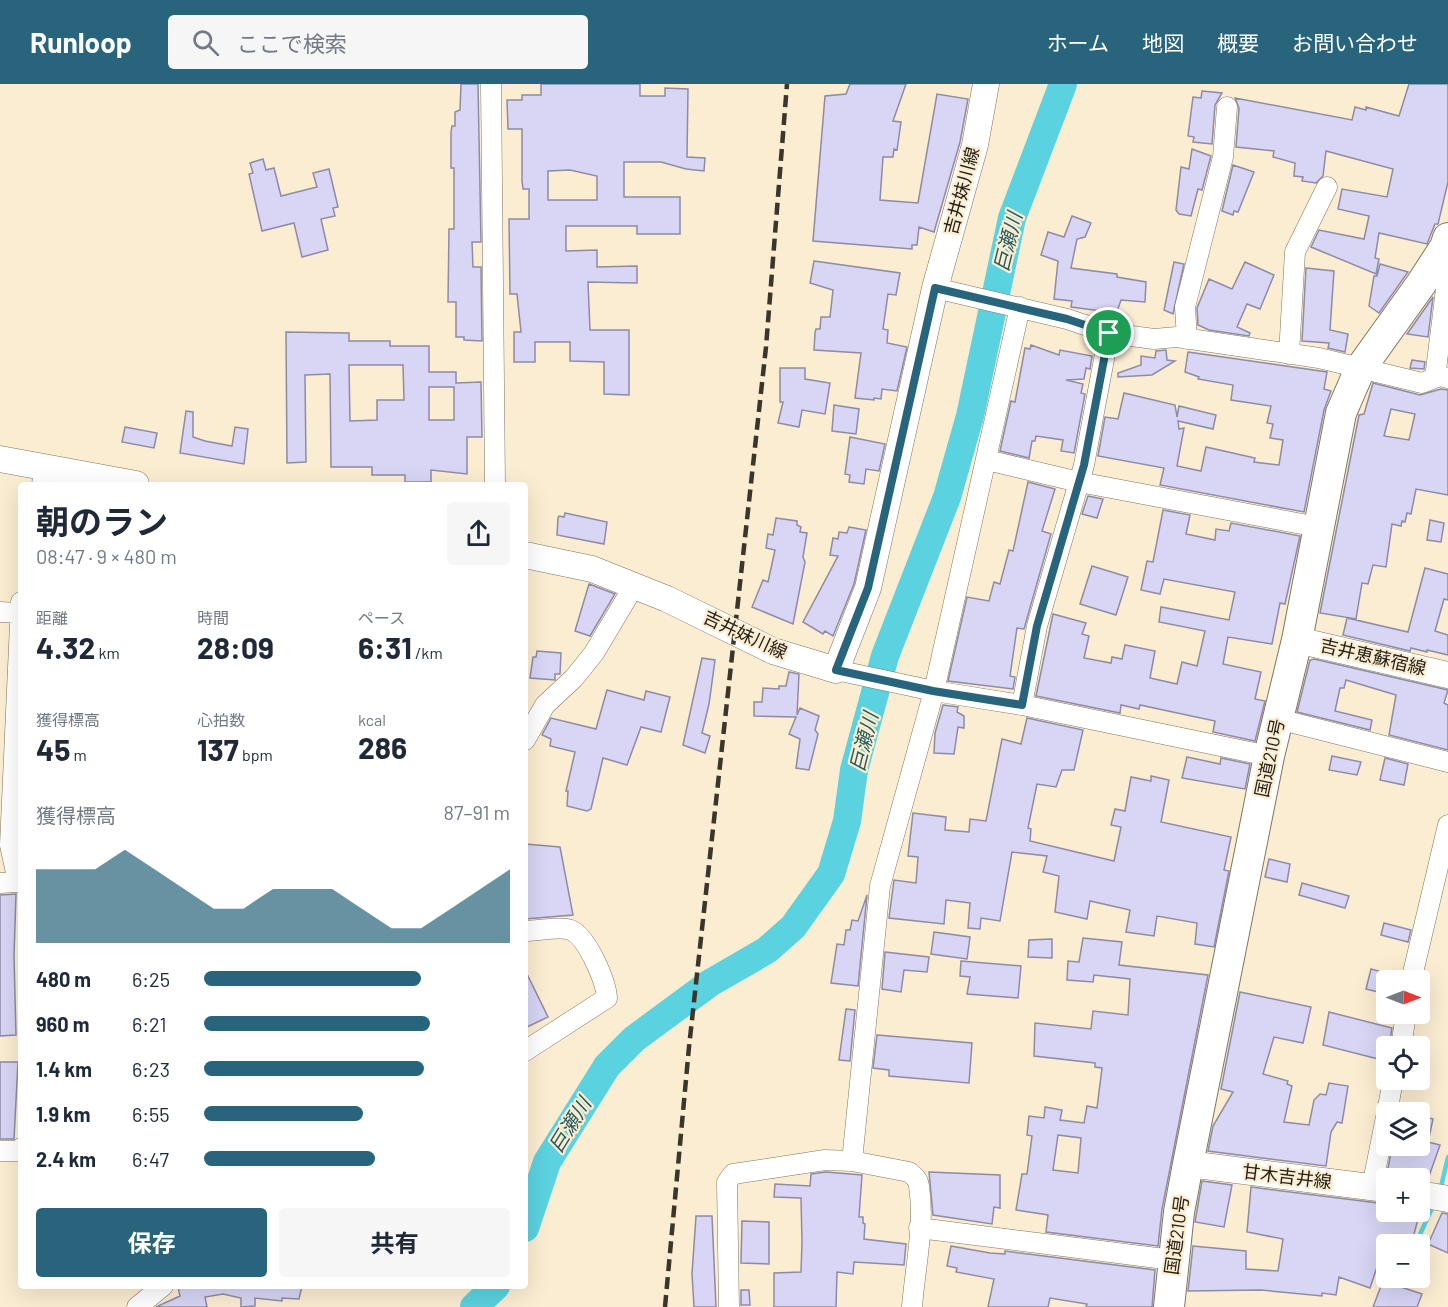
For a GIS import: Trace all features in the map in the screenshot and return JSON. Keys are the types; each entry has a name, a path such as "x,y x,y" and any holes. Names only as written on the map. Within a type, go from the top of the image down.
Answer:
{"highway":[{"name":"国道210号","path":"1169,1307 1173,1260 1188,1164 1269,756 1297,640 1341,414 1360,369 1447,242"}],"main road":[{"name":"吉井妹川線","path":"528,556 592,569 668,598 773,651 841,672 868,588 975,145 986,84"},
{"path":"0,459 43,476 113,482"},
{"name":"吉井恵蘇宿線","path":"1297,640 1448,675"},
{"name":"甘木吉井線","path":"1188,1164 1376,1188"}],"street":[{"path":"491,84 495,482"},
{"path":"1187,339 1185,308 1223,157 1227,107"},
{"path":"1289,354 1295,252 1327,187"},
{"path":"939,289 1018,307 1109,333 1187,339 1289,354 1422,383 1441,378 1446,308 1447,242"},
{"path":"852,1161 880,886 987,460 1018,307"},
{"path":"1022,705 1037,626 1079,482 1109,333"},
{"path":"987,460 1079,482 1318,527"},
{"path":"529,721 574,678 594,653 634,586"},
{"path":"13,609 18,666"},
{"path":"841,672 929,690 1022,705 1269,756"},
{"path":"1278,719 1448,762"},
{"path":"15,879 10,845 17,769 18,724"},
{"path":"1415,970 1440,899 1448,825"},
{"path":"528,931 569,929 581,936 606,986 608,998 528,1049"},
{"path":"0,1151 18,1150"},
{"path":"729,1307 727,1182 733,1174 825,1160 852,1161 909,1172 915,1177 919,1184 919,1228 912,1307"},
{"path":"919,1228 1173,1260"},
{"path":"137,1307 159,1289"}],"building":[{"path":"461,84 478,84 481,242 472,242 473,267 481,267 482,341 456,337 456,302 448,302 449,229 454,229 454,168 451,168 451,132 452,126 455,126 455,112 460,110"},
{"path":"541,84 640,84 640,96 665,96 665,88 688,89 687,157 705,158 704,171 661,162 624,162 624,197 680,197 680,234 637,234 637,226 566,226 566,251 597,250 597,267 637,266 637,283 588,282 590,330 629,330 629,395 604,394 604,362 570,361 570,342 535,342 535,362 514,362 514,332 521,332 517,294 510,294 509,219 529,219 529,189 523,189 522,181 522,129 508,129 507,100 522,100 522,95 541,95","holes":["570,170 597,176 597,200 548,200 548,171"]},
{"path":"850,84 906,84 893,121 901,122 897,150 894,149 893,157 883,157 880,200 918,203 937,94 968,99 960,142 934,232 919,227 917,245 912,245 912,249 813,241 825,96 846,94"},
{"path":"1409,84 1448,84 1448,182 1438,224 1435,224 1427,244 1379,233 1375,258 1379,259 1376,274 1311,247 1319,230 1364,239 1369,216 1338,209 1342,189 1387,197 1393,169 1326,151 1323,176 1316,183 1302,181 1303,177 1294,176 1295,163 1273,157 1274,151 1236,147 1239,108 1235,98 1352,120 1355,107 1366,110 1366,107 1399,116"},
{"path":"1202,91 1222,93 1215,105 1212,144 1193,142 1194,137 1188,136 1193,97 1201,98"},
{"path":"1192,149 1211,156 1202,190 1198,189 1191,216 1179,214 1176,210 1181,167 1189,169"},
{"path":"263,159 266,170 274,168 281,196 317,187 313,173 329,169 338,207 333,208 335,216 321,219 328,250 302,257 294,223 262,231 249,174 253,173 250,163"},
{"path":"1233,165 1254,172 1238,212 1234,211 1233,215 1222,211"},
{"path":"1072,216 1091,223 1085,237 1077,239 1071,268 1117,274 1117,277 1146,282 1145,302 1121,300 1114,320 1100,315 1102,311 1071,307 1072,301 1054,299 1058,261 1041,255 1048,232 1064,237"},
{"path":"814,261 900,273 896,295 888,294 883,329 888,330 887,343 907,347 897,391 882,389 881,399 855,398 861,353 814,350 815,333 816,329 820,329 821,317 830,317 833,290 810,283"},
{"path":"1174,262 1184,264 1173,314 1164,310"},
{"path":"1245,262 1274,275 1260,309 1247,304 1237,327 1250,333 1249,336 1209,330 1198,325 1197,308 1209,279 1232,289"},
{"path":"1380,264 1408,272 1379,313 1369,306 1374,276 1377,276"},
{"path":"1306,268 1334,271 1330,330 1348,334 1345,352 1328,348 1329,343 1302,341"},
{"path":"1433,297 1428,337 1407,334"},
{"path":"286,332 349,333 349,341 390,341 390,346 429,346 429,372 456,372 456,383 481,382 482,437 467,437 467,474 431,470 431,482 405,482 405,475 372,475 372,467 331,467 330,374 305,375 306,462 287,463","holes":["349,365 403,365 404,400 377,400 377,420 350,421","429,387 454,387 454,420 429,420"]},
{"path":"1031,345 1059,355 1060,350 1092,356 1090,369 1086,368 1084,379 1066,380 1083,384 1081,393 1085,394 1074,453 1061,451 1063,440 1036,436 1035,441 1032,441 1029,458 1000,451 1011,401 1015,402 1025,348 1030,349"},
{"path":"1166,350 1167,360 1175,361 1152,375 1118,377 1118,373 1141,365 1141,356 1155,358 1156,351"},
{"path":"1188,352 1327,372 1324,389 1331,391 1324,410 1304,512 1160,485 1164,468 1098,456 1105,417 1118,419 1124,393 1175,405 1177,417 1179,406 1216,415 1213,429 1178,421 1179,429 1184,428 1177,466 1201,471 1206,447 1255,458 1254,462 1279,465 1283,440 1270,438 1273,424 1267,423 1271,406 1231,400 1233,385 1198,379 1199,377 1185,372"},
{"path":"1412,360 1425,362 1424,369 1410,368"},
{"path":"780,368 805,368 805,379 830,383 825,414 802,410 799,427 778,423 783,402 780,402"},
{"path":"1373,383 1420,395 1441,389 1448,390 1448,495 1416,489 1411,514 1407,513 1405,522 1402,521 1401,526 1392,524 1386,567 1373,565 1368,584 1362,583 1356,619 1320,613 1359,415 1364,414","holes":["1391,409 1415,414 1409,440 1384,436"]},
{"path":"834,405 859,409 856,434 832,431"},
{"path":"186,411 193,412 193,437 205,441 232,446 235,427 248,429 244,464 180,453"},
{"path":"125,427 157,433 154,448 122,442"},
{"path":"850,437 885,444 879,471 866,469 864,484 849,482 850,475 845,474"},
{"path":"1028,482 1055,489 1042,531 1051,534 1024,629 1017,628 1010,676 1015,677 1013,689 948,681 967,597 989,601 994,582 1000,584 1009,550 1013,551"},
{"path":"1088,496 1103,499 1097,518 1082,514"},
{"path":"1163,510 1190,515 1186,534 1215,540 1216,529 1229,531 1231,523 1300,536 1285,604 1280,603 1272,644 1228,637 1223,664 1261,672 1255,699 1265,701 1255,741 1213,732 1215,721 1140,705 1139,709 1121,705 1120,713 1036,696 1053,614 1086,623 1082,634 1089,636 1084,658 1111,663 1112,657 1122,659 1125,645 1155,651 1150,678 1177,684 1182,662 1197,666 1205,631 1159,622 1161,607 1229,620 1235,592 1164,579 1160,594 1141,590 1147,561 1153,562"},
{"path":"565,513 607,522 604,544 557,535 558,518 559,516 564,517"},
{"path":"776,518 797,521 797,525 801,527 800,532 807,533 803,557 805,562 793,624 752,607 763,580 768,582 775,550 766,548 768,534 773,535"},
{"path":"1430,520 1444,523 1441,542 1427,540"},
{"path":"849,527 866,530 854,584 833,636 825,631 823,634 803,622 838,556 830,555 833,538 838,539 839,532 847,533"},
{"path":"1092,566 1128,577 1116,615 1080,604"},
{"path":"1425,568 1448,574 1448,600 1444,599 1435,631 1448,635 1448,655 1411,648 1410,651 1343,635 1347,618 1408,632"},
{"path":"589,584 615,594 590,636 575,631"},
{"path":"537,651 561,653 560,674 555,674 555,680 530,678 533,657 536,657"},
{"path":"702,658 715,660 709,704 702,733 710,736 705,753 683,745"},
{"path":"1314,659 1448,690 1444,703 1448,705 1448,750 1389,735 1396,695 1346,680 1344,688 1340,688 1335,711 1372,720 1370,730 1297,712 1310,660"},
{"path":"789,672 799,674 797,715 800,708 819,716 815,730 818,734 809,770 796,768 800,739 789,734 796,717 754,716 754,702 762,702 763,688 779,689 779,686 786,686"},
{"path":"607,690 644,700 646,691 670,697 661,732 641,727 627,765 603,758 591,809 587,811 567,806 568,791 566,791 575,752 550,746 551,739 542,735 551,718 596,729"},
{"path":"943,705 958,707 957,712 964,716 964,728 958,727 954,754 934,753 935,733"},
{"path":"1027,718 1083,730 1074,770 1062,770 1056,787 1037,784 1028,828 1031,829 1030,841 1114,861 1121,827 1111,825 1115,809 1125,811 1131,777 1151,781 1151,776 1169,780 1161,822 1231,837 1224,870 1229,871 1214,947 1195,944 1197,923 1157,916 1154,936 1126,932 1130,910 1090,901 1087,919 1055,912 1059,876 1043,872 1047,856 1012,852 1000,921 981,918 980,929 968,928 970,903 946,900 944,924 889,918 894,880 916,883 918,857 908,856 913,813 946,817 945,830 969,832 970,819 986,821 1002,739 1021,744"},
{"path":"1332,756 1361,762 1357,775 1329,770"},
{"path":"1187,757 1220,764 1221,758 1250,764 1245,789 1182,778"},
{"path":"1385,758 1408,764 1404,785 1380,780"},
{"path":"528,844 560,847 573,915 528,919"},
{"path":"1269,859 1290,864 1287,882 1265,877"},
{"path":"1302,883 1349,896 1345,908 1299,895"},
{"path":"16,894 14,956 16,1035 0,1036 0,895"},
{"path":"867,895 858,986 831,983 837,944 844,945 846,930 850,930 852,920 858,921"},
{"path":"1384,923 1411,930 1408,942 1381,935"},
{"path":"934,932 970,937 967,959 931,954"},
{"path":"1083,938 1122,942 1119,965 1208,975 1162,1209 1158,1246 1046,1232 1048,1215 1016,1210 1022,1174 1027,1174 1032,1136 1027,1135 1029,1116 1044,1118 1045,1107 1062,1110 1060,1120 1084,1123 1087,1106 1097,1108 1102,1068 1095,1067 1095,1063 1034,1056 1035,1023 1091,1029 1093,1011 1128,1015 1130,979 1094,975 1093,982 1067,980 1068,961 1079,962","holes":["1058,1135 1081,1138 1078,1173 1053,1170"]},
{"path":"1052,939 1052,958 1028,957 1029,940"},
{"path":"885,952 929,957 927,972 904,970 901,992 882,989"},
{"path":"961,961 1021,966 1018,998 967,994 970,977 960,976"},
{"path":"1371,969 1376,970 1376,992 1366,989"},
{"path":"528,976 548,1017 528,1027"},
{"path":"1240,992 1311,1007 1303,1043 1274,1037 1263,1074 1288,1081 1287,1084 1292,1086 1284,1122 1309,1125 1314,1100 1320,1094 1326,1095 1329,1083 1348,1086 1342,1123 1337,1122 1331,1132 1326,1166 1208,1151 1213,1126 1233,1092 1221,1089"},
{"path":"846,1009 855,1010 850,1061 839,1060"},
{"path":"1329,1012 1392,1028 1391,1036 1376,1036 1376,1058 1323,1045"},
{"path":"877,1035 972,1043 969,1083 889,1076 889,1070 873,1068"},
{"path":"0,1062 18,1062 14,1139 0,1139"},
{"path":"1430,1142 1440,1145 1430,1173 1430,1168 1388,1168 1390,1156 1430,1156"},
{"path":"826,1172 862,1175 859,1217 863,1217 865,1224 864,1239 906,1244 904,1265 854,1262 853,1274 837,1272 836,1307 774,1307 774,1273 801,1272 802,1242 801,1198 774,1197 775,1184 810,1186 811,1174"},
{"path":"929,1172 1000,1175 1000,1208 994,1207 992,1224 933,1215"},
{"path":"1202,1181 1232,1185 1224,1227 1195,1222"},
{"path":"1251,1187 1376,1203 1376,1222 1417,1222 1414,1234 1376,1234 1376,1270 1370,1288 1339,1277 1336,1295 1322,1293 1322,1296 1261,1290 1188,1291 1193,1246 1246,1251 1246,1269 1278,1271 1283,1239 1247,1232"},
{"path":"1442,1213 1448,1214 1448,1253 1430,1245 1430,1240"},
{"path":"696,1216 712,1216 716,1307 694,1307 692,1274"},
{"path":"742,1221 769,1222 769,1264 741,1263"},
{"path":"951,1246 990,1253 1005,1254 1005,1251 1155,1270 1152,1307 1086,1307 1087,1304 1050,1298 1048,1307 988,1307 994,1279 956,1272 957,1268 947,1266"},
{"path":"1380,1288 1404,1288 1422,1294 1417,1307 1373,1307"},
{"path":"178,1289 301,1289 299,1299 282,1298 282,1301 255,1298 255,1306 241,1307 241,1298 223,1294 205,1297 207,1307 156,1307 180,1296"},
{"path":"741,1290 749,1290 750,1305 741,1305"}],"waterway":[{"name":"巨瀬川","path":"528,1219 547,1162 607,1066 634,1039 710,983 767,950 793,927 831,874 847,821 854,770 885,656 947,497 970,416 1012,218 1063,84"},
{"path":"1440,1191 1448,1157"},
{"path":"1420,1234 1434,1204"},
{"name":"巨瀬川","path":"474,1307 493,1289"}],"railway":[{"path":"665,1307 689,1047 766,347 787,84"}],"route":[{"path":"935,288 1067,319 1109,333 1098,381 1084,465 1037,626 1022,705 847,675 836,670 868,588 909,414 935,288"}]}
